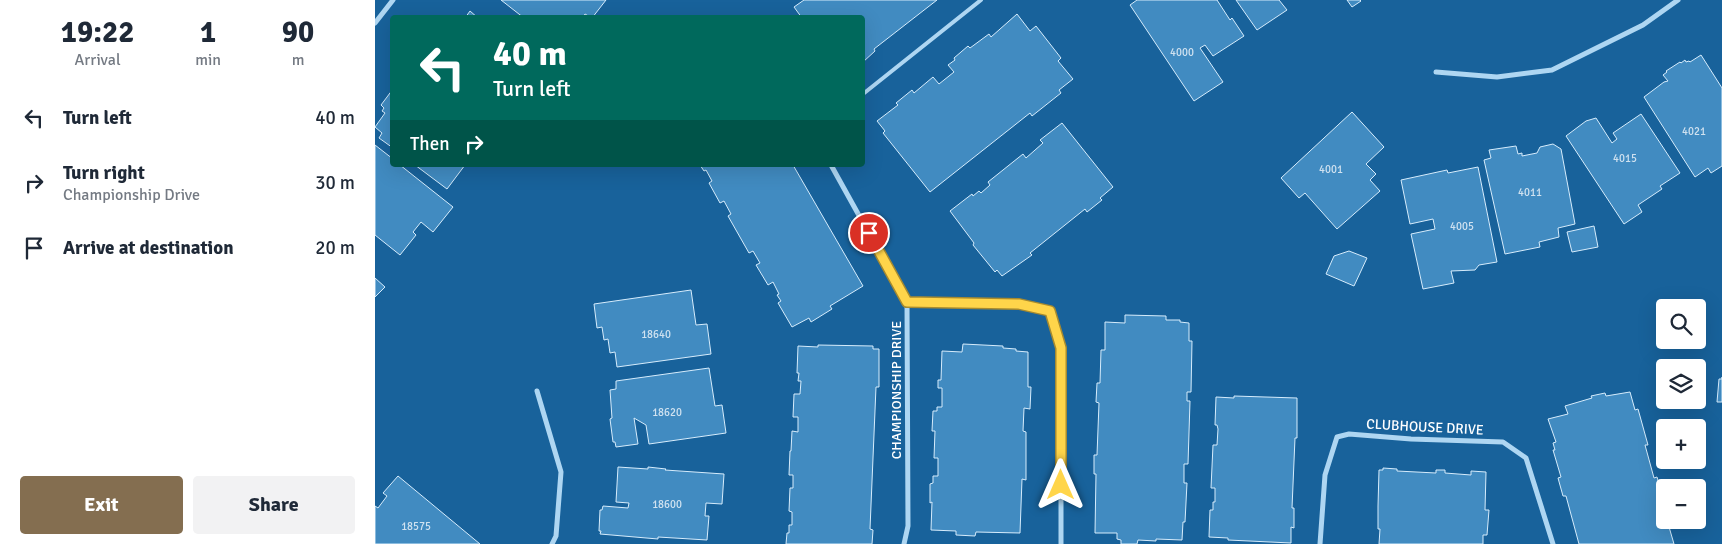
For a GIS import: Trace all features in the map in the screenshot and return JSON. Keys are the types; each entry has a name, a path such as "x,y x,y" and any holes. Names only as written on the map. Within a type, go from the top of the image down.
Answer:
{"street":[{"path":"375,23 393,0"},
{"path":"1436,72 1497,77 1552,70 1643,24 1678,0"},
{"name":"CHAMPIONSHIP DRIVE","path":"832,167 907,302 908,526 904,544"},
{"path":"907,302 1019,304 1050,311 1061,348 1061,544"},
{"path":"537,391 561,472 556,536 552,544"},
{"name":"CLUBHOUSE DRIVE","path":"1320,544 1325,475 1337,438 1349,434 1411,439 1503,442 1525,458 1553,544"}],"lane":[{"path":"865,92 981,0"}],"building":[{"path":"501,0 606,0 594,15 520,15"},
{"path":"804,0 937,0 874,49 875,51 865,60 865,15 800,15 794,7"},
{"path":"1137,0 1217,0 1230,20 1232,18 1244,36 1213,56 1205,45 1200,48 1223,82 1194,101 1130,5"},
{"path":"1236,0 1279,0 1287,10 1257,30"},
{"path":"1347,0 1360,0 1361,1 1352,7"},
{"path":"1017,14 1030,31 1036,26 1061,58 1058,61 1073,79 1059,90 1061,93 1032,116 1030,113 930,192 883,133 885,131 877,121 898,105 896,103 912,90 914,93 933,77 939,84 954,72 948,65 955,60 954,58 968,46 970,48 989,34 991,37"},
{"path":"1701,55 1722,88 1722,166 1711,173 1708,168 1695,177 1644,97 1668,81 1663,75 1666,71 1680,62 1685,60 1690,62"},
{"path":"390,93 390,146 379,138 382,133 375,127 385,113 382,111 384,108 381,105"},
{"path":"1352,112 1384,147 1366,164 1376,174 1370,180 1380,191 1337,229 1305,193 1299,198 1281,178"},
{"path":"1641,114 1680,173 1660,186 1662,189 1638,205 1642,212 1624,224 1566,136 1586,121 1596,118 1612,143 1617,139 1613,133"},
{"path":"1062,123 1113,187 1100,198 1102,200 1087,212 1085,209 1030,253 1032,255 1002,276 997,270 995,272 973,245 974,243 950,211 972,194 973,196 979,191 981,193 990,185 988,182 1023,154 1026,158 1043,143 1040,140"},
{"path":"1553,144 1561,149 1575,224 1558,228 1559,237 1539,242 1540,247 1505,254 1484,160 1491,158 1489,150 1516,146 1518,154 1522,153 1522,156 1537,153 1540,147"},
{"path":"375,145 390,157 390,167 403,167 453,207 433,232 421,222 413,232 416,235 400,255 375,235"},
{"path":"418,167 464,167 447,189"},
{"path":"701,167 794,167 863,286 830,306 832,309 811,322 809,318 792,327 778,303 781,301 773,282 768,285 756,265 760,263 753,251 749,253 728,216 731,214 724,201 720,203 709,183 712,181 706,170 704,171"},
{"path":"1478,167 1497,262 1479,265 1475,270 1451,271 1454,283 1423,289 1411,234 1435,229 1433,219 1410,224 1401,180 1447,170 1448,173"},
{"path":"1594,226 1598,247 1572,252 1567,232"},
{"path":"1349,251 1367,258 1354,286 1326,274 1334,256"},
{"path":"375,278 385,287 375,297"},
{"path":"691,290 696,325 707,324 711,354 617,367 615,352 610,353 608,339 604,340 602,327 597,328 594,304"},
{"path":"1125,315 1166,316 1166,320 1180,320 1180,322 1189,323 1189,341 1192,341 1191,392 1187,392 1187,401 1190,401 1188,464 1184,464 1184,483 1187,483 1182,540 1138,540 1137,544 1121,544 1121,540 1117,539 1117,533 1095,533 1096,474 1094,474 1094,455 1097,455 1099,403 1096,402 1097,383 1100,383 1101,350 1105,350 1105,322 1125,323"},
{"path":"963,344 1003,346 1003,348 1028,352 1028,387 1031,387 1030,409 1024,408 1023,431 1026,432 1026,480 1022,479 1020,533 976,532 975,536 956,535 956,531 931,530 932,502 930,503 930,484 933,483 933,476 938,476 938,458 934,458 935,431 932,431 933,411 937,411 937,407 942,407 942,388 938,388 938,380 941,380 942,351 962,352"},
{"path":"818,345 873,346 873,349 879,349 879,387 876,387 870,529 873,530 872,544 786,544 789,525 792,525 792,512 789,511 790,488 793,488 793,475 789,475 792,431 798,432 798,417 793,417 794,394 800,394 801,381 798,381 799,373 797,373 798,346 818,347"},
{"path":"709,368 715,406 722,405 726,433 649,444 646,425 634,418 638,444 616,447 615,442 613,442 610,419 612,418 610,390 616,389 616,381"},
{"path":"1719,379 1722,379 1722,402 1717,402"},
{"path":"1630,392 1635,410 1638,409 1648,445 1645,445 1654,478 1657,477 1658,479 1656,479 1656,529 1670,529 1674,544 1579,544 1566,496 1563,496 1558,478 1561,477 1553,450 1555,450 1553,443 1556,442 1548,419 1568,414 1565,406 1592,398 1591,396 1605,393 1606,396"},
{"path":"1234,396 1297,398 1297,438 1295,438 1292,508 1294,508 1294,528 1291,527 1291,543 1228,540 1228,538 1209,537 1210,510 1213,510 1213,502 1215,502 1215,488 1211,488 1213,445 1217,445 1218,429 1217,425 1215,425 1216,397 1234,398"},
{"path":"618,467 648,469 648,467 724,474 722,504 706,503 705,516 709,516 707,540 658,537 658,539 600,534 600,510 602,510 603,506 628,508 629,503 616,502"},
{"path":"1383,468 1397,469 1397,471 1436,473 1436,470 1445,470 1445,473 1471,475 1471,471 1486,472 1485,510 1489,510 1487,535 1483,535 1483,544 1379,544 1379,470 1383,470"},
{"path":"398,476 480,544 375,544 375,506 378,508 387,496 383,493"}],"route":[{"path":"869,233 907,302 1019,304 1050,311 1061,348 1061,485"}]}
